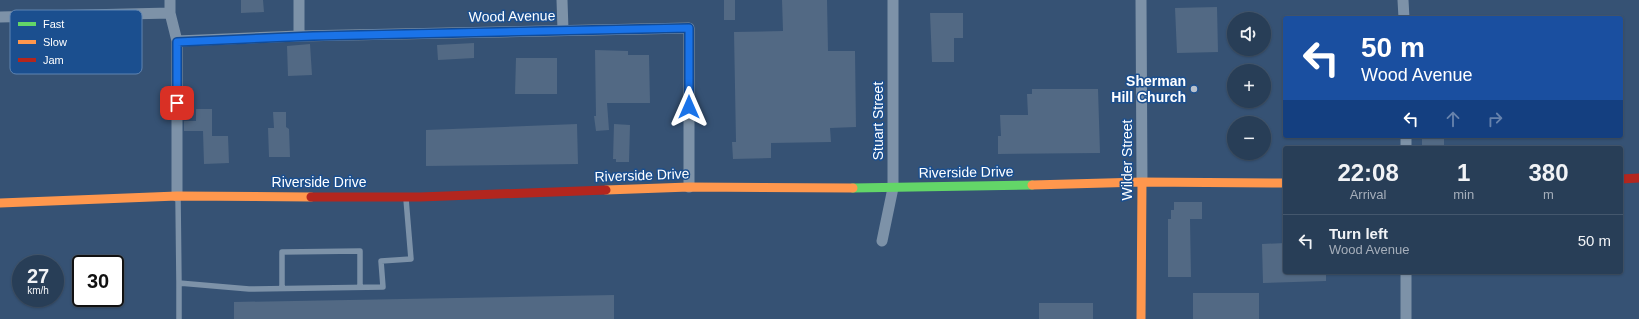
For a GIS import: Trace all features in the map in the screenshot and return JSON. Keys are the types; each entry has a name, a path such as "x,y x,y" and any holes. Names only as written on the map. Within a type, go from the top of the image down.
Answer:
{"street":[{"path":"170,0 170,13 177,42 178,196"},
{"path":"299,0 299,36"},
{"path":"562,0 562,30"},
{"name":"Stuart Street","path":"882,240 893,188 893,0"},
{"name":"Wilder Street","path":"1141,0 1141,319"},
{"path":"1403,0 1404,16"},
{"path":"142,14 170,13"},
{"path":"0,17 10,17"},
{"name":"Wood Avenue","path":"177,42 299,36 689,28 688,187"},
{"path":"1623,179 1639,178"},
{"name":"Riverside Drive","path":"0,203 178,196 406,196 688,187 893,188 1142,182 1283,183"},
{"path":"1406,274 1406,319"}],"lane":[{"path":"178,196 179,319"},
{"path":"179,283 249,289 383,287 381,261 412,260 406,196"},
{"path":"282,288 282,252 297,251 360,251 360,287"}],"building":[{"path":"241,0 263,0 264,12 241,13"},
{"path":"724,0 735,0 735,20 724,20"},
{"path":"782,0 827,0 828,51 855,51 856,127 830,128 831,142 771,143 771,158 733,159 732,142 736,142 734,32 783,31"},
{"path":"1217,7 1218,52 1177,53 1175,8"},
{"path":"930,13 963,13 963,38 954,38 954,62 932,62"},
{"path":"474,43 474,58 438,60 437,45"},
{"path":"310,44 312,75 288,76 287,46"},
{"path":"595,50 628,51 628,55 649,55 650,103 607,103 609,130 596,131 594,116 596,116"},
{"path":"516,58 557,58 557,94 515,94"},
{"path":"1032,89 1098,89 1100,153 998,154 998,136 1001,136 1000,115 1028,115 1027,94 1032,94"},
{"path":"196,109 212,109 212,136 228,136 229,163 204,164 203,131 184,131 184,121 196,121"},
{"path":"273,112 286,112 286,127 289,129 290,157 269,157 268,128 274,128"},
{"path":"577,124 578,164 426,166 426,130"},
{"path":"614,124 630,125 629,162 616,162 616,159 613,159"},
{"path":"1422,138 1444,138 1444,146 1422,146"},
{"path":"1174,202 1202,202 1202,219 1190,219 1191,277 1168,277 1168,219 1171,219 1171,210 1174,210"},
{"path":"1283,243 1283,274 1326,274 1326,281 1263,283 1262,244"},
{"path":"1193,293 1259,293 1259,319 1193,319"},
{"path":"614,295 614,319 234,319 234,302"},
{"path":"1039,303 1093,303 1093,319 1039,319"}],"traffic: fast":[{"path":"853,188 1032,185"}],"traffic: slow":[{"path":"1032,185 1142,182 1283,183"},
{"path":"1141,319 1142,182"},
{"path":"606,190 689,187 853,188"},
{"path":"0,203 177,196 311,197"}],"traffic: jam":[{"path":"1623,179 1639,178"},
{"path":"311,197 420,197 606,190"}],"place":[{"name":"Sherman Hill Church","path":"1194,89"}],"route":[{"path":"177,103 177,42 313,36 689,28 689,107"}]}
